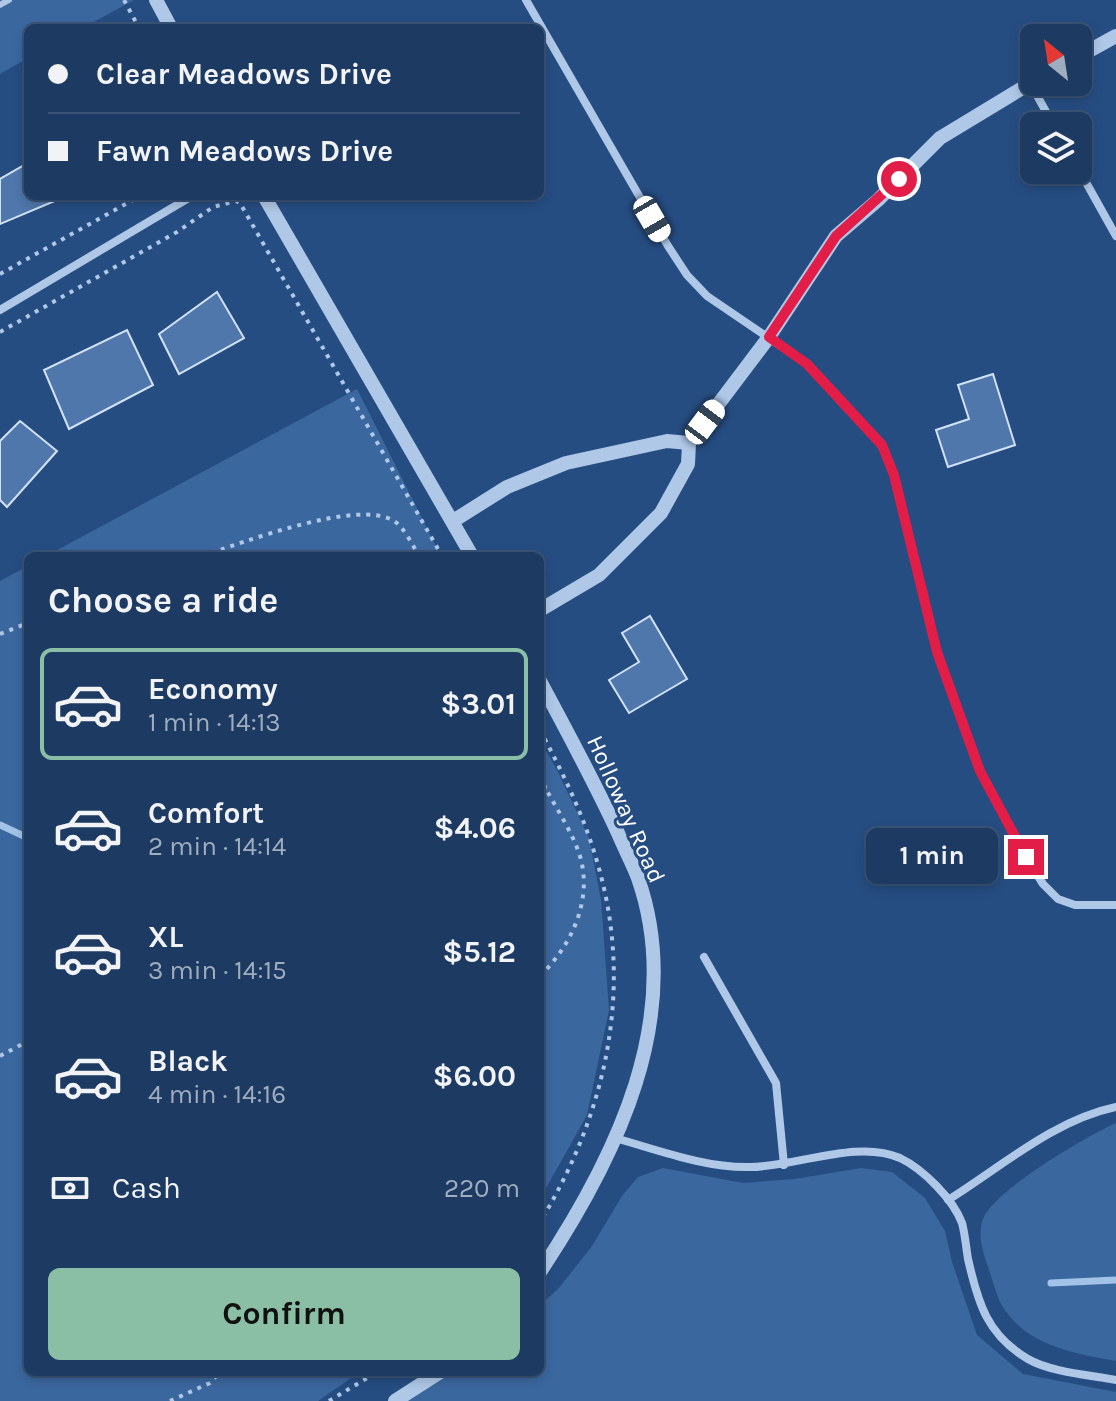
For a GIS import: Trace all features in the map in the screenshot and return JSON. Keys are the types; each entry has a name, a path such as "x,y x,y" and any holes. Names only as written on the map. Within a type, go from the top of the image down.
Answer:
{"street":[{"path":"156,0 169,24"},
{"path":"526,0 540,24"},
{"path":"544,31 687,275 707,296 807,364 882,445 894,475 937,652 980,771 1026,857 1043,884 1058,899 1075,905 1116,905"},
{"path":"1092,49 1116,36"},
{"path":"544,608 599,575 661,513 688,464 689,443 769,337 836,236 878,200 940,138 1020,89"},
{"path":"1087,184 1116,236"},
{"path":"0,310 185,200"},
{"path":"266,200 470,552"},
{"path":"453,521 507,487 566,463 667,441 689,443"},
{"name":"Holloway Road","path":"544,688 596,786 638,878 649,927 653,980 650,1032 615,1138 594,1186 544,1266"},
{"path":"704,957 776,1083 784,1165"},
{"path":"948,1200 1047,1136 1094,1112 1116,1107"},
{"path":"615,1138 726,1167 784,1165 853,1152 877,1152 900,1159 923,1175 948,1200 961,1222 976,1288 998,1338 1030,1360 1116,1380"},
{"path":"395,1401 434,1376"}],"lane":[{"path":"0,5 9,0"}],"path":[{"path":"124,0 137,24"},
{"path":"0,274 133,200"},
{"path":"0,332 177,232 213,207 236,201 440,552"},
{"path":"216,552 348,514 378,514 396,522 416,552"},
{"path":"0,634 24,625"},
{"path":"544,738 574,798 598,864 609,911 614,973 612,1022 592,1115 557,1195 544,1216"},
{"path":"544,971 571,936 586,892 579,853 545,787"},
{"path":"0,1056 24,1043"},
{"path":"170,1401 201,1388 215,1376"},
{"path":"329,1401 370,1376"}],"shaded area":[{"path":"0,0 134,0 90,24 24,24 24,60 0,74"},
{"path":"357,389 439,552 53,552"},
{"path":"24,568 24,1376 354,1376 318,1401 0,1401 0,581"},
{"path":"544,747 589,838 601,900 609,1010 587,1115 544,1192"},
{"path":"1116,1123 1116,1361 1050,1345 1010,1317 998,1298 983,1249 981,1231 983,1219 991,1207 1022,1179 1064,1151"},
{"path":"663,1168 743,1183 795,1179 861,1168 892,1172 925,1198 945,1231 952,1262 977,1335 1023,1374 1116,1392 1116,1401 406,1401 446,1376 544,1376 544,1301 559,1288 592,1246 622,1196 638,1177"}],"building":[{"path":"24,165 24,200 57,200 0,224 0,179"},
{"path":"217,292 244,338 179,374 159,334"},
{"path":"127,330 153,385 69,429 44,370"},
{"path":"993,374 1015,445 948,467 936,430 969,419 958,385"},
{"path":"20,421 57,451 7,507 0,500 0,441"},
{"path":"650,616 687,679 629,713 609,680 639,662 622,633"}],"waterway":[{"path":"0,825 24,836"},
{"path":"1051,1283 1116,1280"}],"route":[{"path":"899,179 836,236 769,337 807,364 882,445 894,475 937,652 980,771 1026,857"}]}
